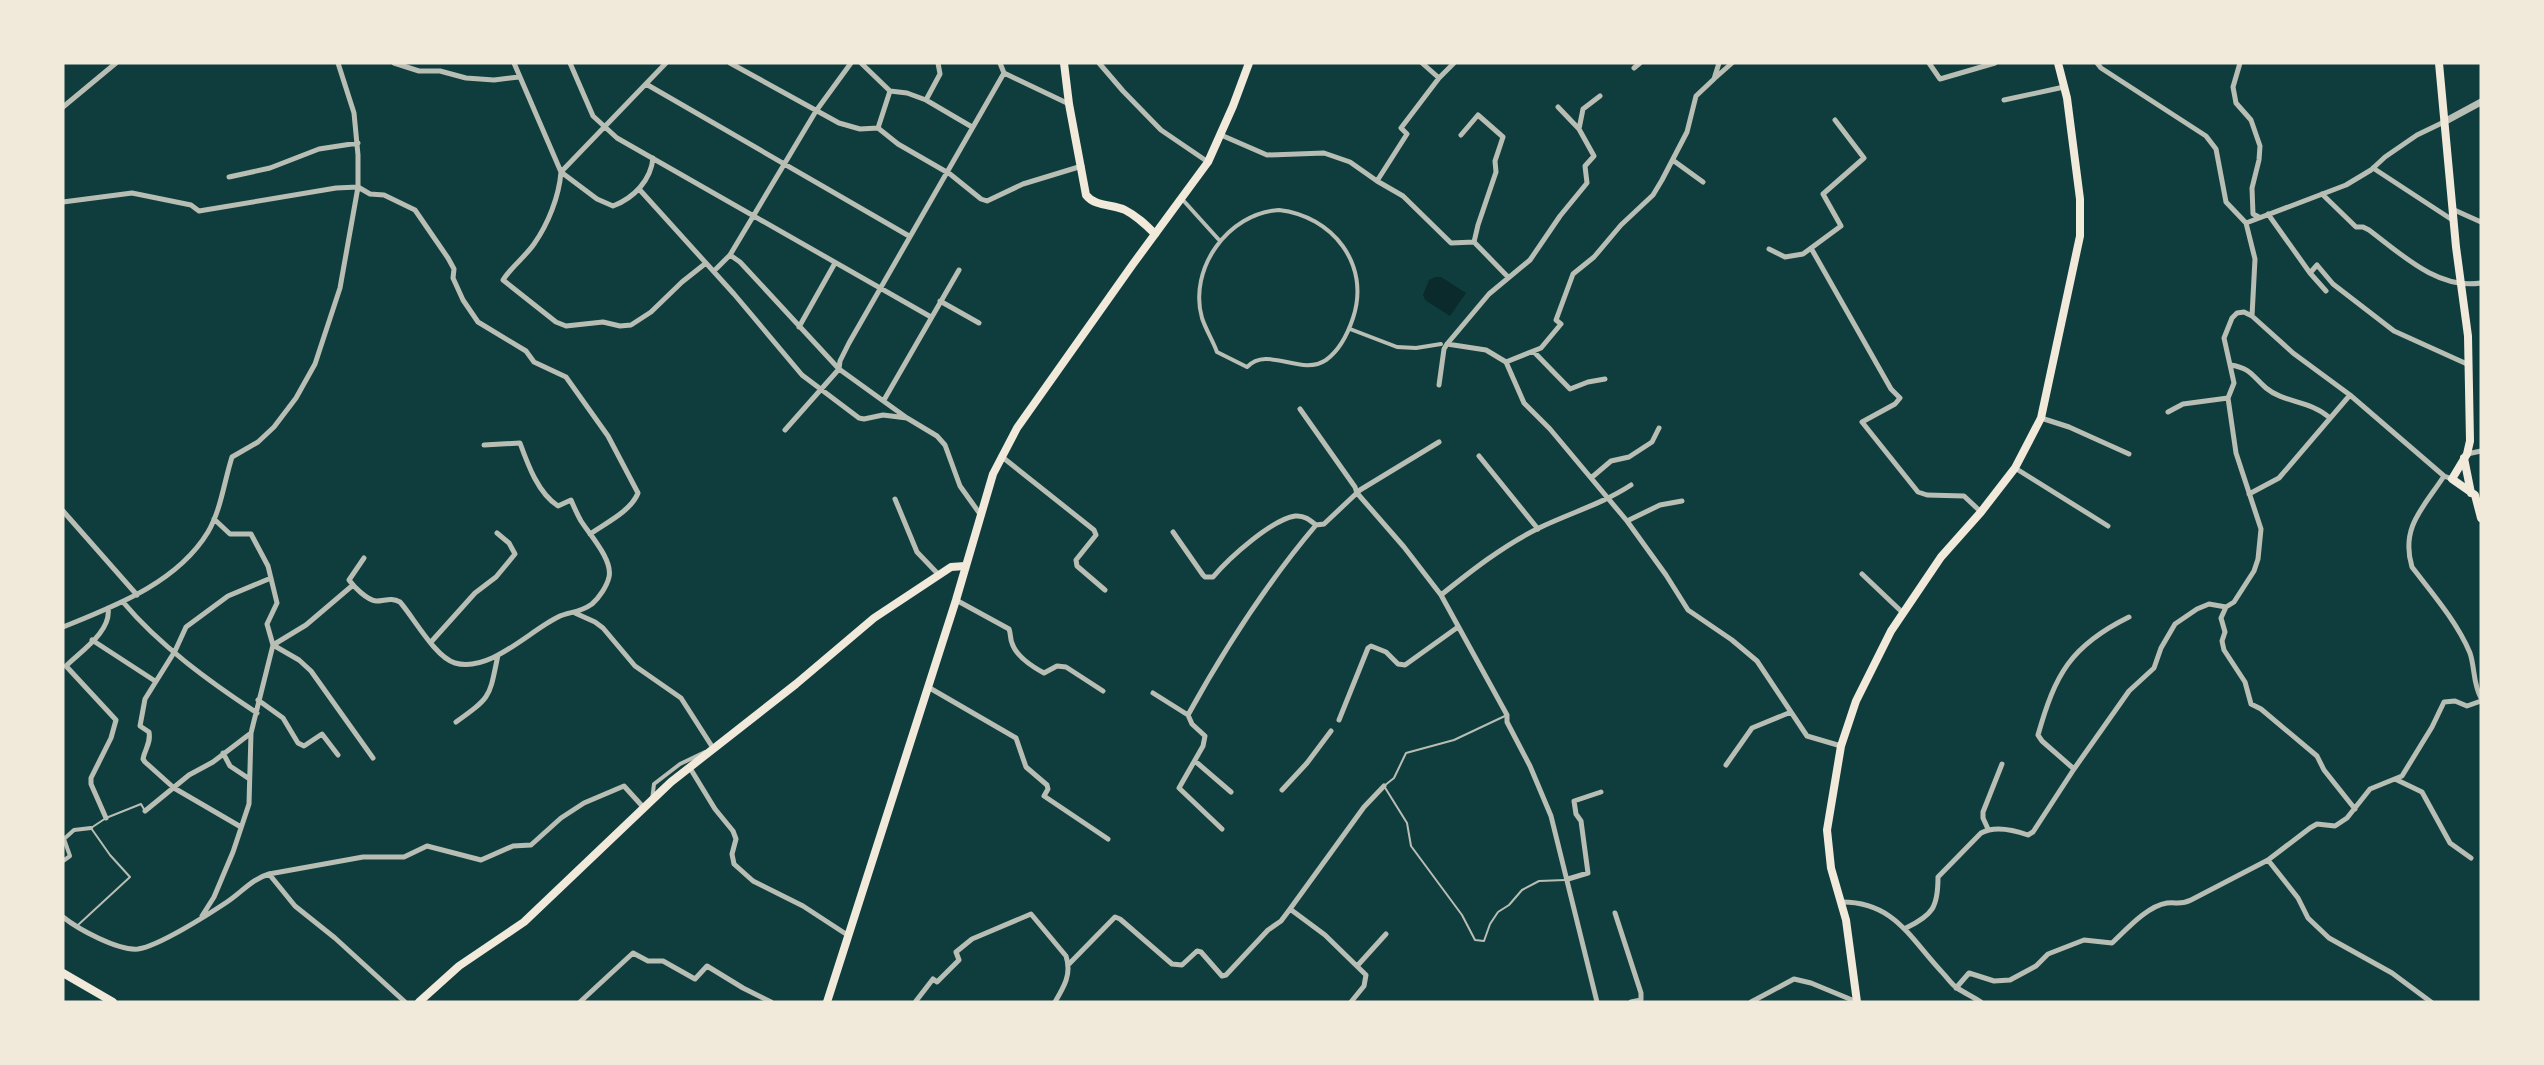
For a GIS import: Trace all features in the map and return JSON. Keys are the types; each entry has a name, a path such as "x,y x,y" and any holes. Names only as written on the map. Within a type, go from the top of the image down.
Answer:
{"main road":[{"path":"1064,63 1069,104 1088,199 1129,212 1155,234"},
{"path":"827,1002 956,600 980,514 1001,456 1017,428 1208,162 1249,63"},
{"path":"1857,1002 1842,902 1831,868 1827,830 1841,746 1856,701 1881,649 1941,557 1981,512 2014,468 2041,418 2080,236 2080,199 2063,99 2064,87 2058,63"},
{"path":"2439,63 2452,209 2468,336 2470,441 2466,456 2452,479 2475,495 2480,506 2481,518"},
{"path":"2466,456 2471,493"},
{"path":"419,1002 459,966 524,922 651,800 713,748 796,684 874,618 951,567 965,566"},
{"path":"65,977 113,1002"}],"street":[{"path":"63,107 116,63"},
{"path":"63,627 137,595 183,562 198,546 214,519 232,457 258,442 279,422 315,364 340,288 358,187 358,143 354,113 338,63"},
{"path":"394,63 419,71 440,71 465,78 494,80 519,77"},
{"path":"515,63 561,172 566,178 609,206 621,203 639,189 652,169 653,158"},
{"path":"570,63 593,116 617,138 931,317"},
{"path":"666,63 561,172 550,214 533,244 511,267 503,280 556,322 566,326 603,322 620,326 631,325 651,312 706,263"},
{"path":"730,63 839,123 860,129 878,128 898,144 946,172 981,199 987,201 1023,184 1082,166"},
{"path":"714,271 730,255 816,111 851,63"},
{"path":"861,63 890,91 907,93 926,100 972,127"},
{"path":"926,100 940,74 938,63"},
{"path":"1000,63 1004,73 1069,104"},
{"path":"1099,63 1123,92 1161,130 1208,162"},
{"path":"1422,63 1439,78"},
{"path":"1377,181 1407,134 1401,128 1439,78 1454,63"},
{"path":"1634,68 1640,63"},
{"path":"1714,79 1719,63"},
{"path":"1506,362 1541,348 1561,324 1556,320 1573,274 1594,257 1621,225 1653,195 1674,161 1687,132 1696,96 1732,63"},
{"path":"1929,63 1940,79 1995,63"},
{"path":"2097,63 2206,136 2216,149 2226,202 2246,223 2255,259 2252,316"},
{"path":"2240,63 2233,87 2236,103 2252,120 2260,146 2252,202 2253,214 2259,218"},
{"path":"785,430 839,369 840,361 880,288 1004,73"},
{"path":"646,84 909,236"},
{"path":"2004,100 2064,87"},
{"path":"878,128 890,91"},
{"path":"1579,129 1583,109 1600,96"},
{"path":"2246,223 2346,185 2373,168 2416,135 2481,102"},
{"path":"1439,385 1444,344 1489,294 1530,260 1560,216 1587,183 1586,166 1594,156 1579,129 1558,107"},
{"path":"1461,135 1478,115 1503,137 1494,161 1496,172 1474,242"},
{"path":"1769,249 1785,257 1803,254 1841,225 1823,194 1864,158 1835,120"},
{"path":"1221,135 1267,155 1324,153 1350,162 1403,196 1451,243 1474,242 1508,277"},
{"path":"229,177 270,168 319,149 358,143"},
{"path":"1674,161 1703,182"},
{"path":"2373,168 2454,221"},
{"path":"63,202 132,193 191,205 199,211 336,188 358,187 370,194 384,195 415,210 451,264 454,270 453,278 478,322 488,330 520,346 534,362 566,377 608,436 638,493 628,507 590,534"},
{"path":"639,189 714,271 802,375 859,418 882,415 907,418"},
{"path":"2322,194 2356,226 2363,226 2421,269 2463,284 2481,282"},
{"path":"1184,197 1220,241"},
{"path":"2452,209 2481,222"},
{"path":"1267,211 1293,212 1324,227 1346,248 1356,271 1357,300 1350,328 1332,354 1324,361 1313,364 1292,364 1266,358 1251,363 1247,367 1217,352 1202,317 1200,291 1208,259 1220,241 1239,223 1267,211"},
{"path":"2268,214 2310,273 2326,291"},
{"path":"1811,248 1891,388 1900,398 1895,404 1862,422 1917,492 1927,495 1964,496 1981,512"},
{"path":"730,255 740,262 839,369 907,418 937,436 945,445 960,486 980,514"},
{"path":"799,327 835,263"},
{"path":"2310,273 2317,265 2333,284 2394,331 2467,364"},
{"path":"884,400 959,270"},
{"path":"940,301 979,323"},
{"path":"2355,809 2324,770 2317,756 2261,709 2251,704 2245,682 2224,650 2221,618 2226,607 2234,602 2246,586 2258,560 2261,529 2236,453 2228,398 2234,383 2224,338 2228,326 2237,313 2244,312 2252,316 2293,352 2350,395 2444,476 2452,479"},
{"path":"1350,328 1397,346 1416,348 1444,344 1486,350 1506,362 1524,403 1550,429 1627,521 1688,610 1757,661 1807,736 1841,746"},
{"path":"1534,352 1570,389 1605,379"},
{"path":"2231,365 2245,368 2266,388 2280,396 2306,403 2330,418"},
{"path":"2248,494 2279,478 2350,395"},
{"path":"2168,412 2183,404 2228,398"},
{"path":"1300,410 1357,493 1404,547 1441,596 1507,715 1507,722 1530,766 1551,816 1597,1002"},
{"path":"2041,418 2069,427 2128,454"},
{"path":"1590,478 1611,461 1629,457 1652,442 1659,428"},
{"path":"1173,532 1203,575 1207,578 1213,576 1240,549 1281,522 1299,516 1316,525 1324,524 1357,493 1439,442"},
{"path":"364,558 349,580 353,585 371,600 392,599 400,602 442,655 454,663 475,663 498,655 560,615 575,613 593,603 601,594 609,576 609,567 571,500 558,506 551,501 538,484 520,443 484,446"},
{"path":"2466,456 2481,451"},
{"path":"1001,456 1094,530 1096,536 1076,560 1077,566 1105,590"},
{"path":"1479,456 1538,529"},
{"path":"2014,468 2108,526"},
{"path":"1956,988 1969,973 1994,981 2010,980 2036,966 2048,954 2084,940 2112,944 2152,910 2167,903 2182,904 2268,860 2317,824 2334,826 2348,818 2370,789 2395,779 2407,770 2444,702 2455,701 2467,706 2481,700 2474,680 2470,654 2462,636 2412,567 2409,559 2409,539 2415,516 2426,504 2444,476"},
{"path":"1441,596 1473,570 1538,529 1608,500 1631,485"},
{"path":"895,499 917,552 939,575"},
{"path":"1627,521 1660,505 1682,501"},
{"path":"63,511 137,595"},
{"path":"202,917 214,897 249,804 251,733 273,645 267,624 276,603 271,578 251,534 230,534 214,519"},
{"path":"1188,715 1263,592 1316,525"},
{"path":"431,642 475,593 496,577 515,554 509,543 497,533"},
{"path":"1862,573 1903,613"},
{"path":"242,827 174,788 143,759 150,737 149,732 140,726 140,720 145,699 154,681 175,651 186,627 210,607 243,588 271,578"},
{"path":"273,645 306,625 353,585"},
{"path":"956,600 1009,629 1011,643 1036,669 1044,673 1057,666 1066,667 1103,691"},
{"path":"123,602 147,631 220,689 257,713"},
{"path":"1906,928 1933,910 1938,897 1938,877 1974,839 1988,829 2028,835 2033,832 2074,769 2130,691 2154,668 2161,648 2175,624 2209,604 2226,607"},
{"path":"106,818 91,784 91,778 111,738 116,720 65,667 109,621 108,609"},
{"path":"575,613 595,622 635,666 681,698 713,748 680,764 654,784 651,800"},
{"path":"2074,769 2038,735 2051,692 2066,664 2104,629 2128,618"},
{"path":"1339,720 1368,648 1371,646 1386,652 1398,664 1404,664 1458,627"},
{"path":"93,640 154,681"},
{"path":"273,645 299,660 311,671 374,758"},
{"path":"456,722 489,696 498,655"},
{"path":"928,687 1016,738 1026,766 1047,785 1048,789 1044,796 1108,839"},
{"path":"1154,693 1188,715 1192,724 1206,740 1179,788 1222,829"},
{"path":"258,700 283,718 298,743 304,746 322,734 338,755"},
{"path":"1726,765 1752,728 1791,712"},
{"path":"1282,790 1307,763 1331,731"},
{"path":"145,812 189,775 213,762 251,733"},
{"path":"223,753 230,766 248,778"},
{"path":"1195,761 1231,792"},
{"path":"1988,829 1983,812 2002,764"},
{"path":"690,768 715,809 733,831 736,839 732,854 734,864 753,881 803,906 849,936"},
{"path":"2395,779 2422,792 2450,843 2471,858"},
{"path":"63,917 76,927 100,939 137,949 164,938 202,917 238,894 256,878 269,874 363,857 404,857 427,846 481,860 513,846 531,845 561,818 584,803 624,786 644,808"},
{"path":"1069,964 1115,918 1120,919 1172,964 1182,965 1197,951 1201,952 1222,976 1226,975 1290,909 1364,807 1384,786"},
{"path":"1568,879 1588,873 1581,821 1576,814 1574,801 1601,792"},
{"path":"63,861 70,856 64,839 74,830 91,828"},
{"path":"2268,860 2298,898 2308,918 2320,931 2392,973 2431,1002"},
{"path":"269,874 295,906 335,938 405,1002"},
{"path":"1842,902 1868,905 1889,915 1906,928 1925,954 1956,988 1981,1002"},
{"path":"1290,909 1325,935 1358,965 1367,979 1351,1002"},
{"path":"1615,913 1641,993 1641,1000 1631,1002"},
{"path":"916,1001 933,979 937,982 949,971 958,960 956,952 972,939 1031,914 1066,956 1069,964 1066,984 1054,1002"},
{"path":"1358,965 1386,934"},
{"path":"580,1002 633,952 648,961 663,961 695,979 707,966 771,1002"},
{"path":"1751,1002 1794,979 1811,983 1857,1002"}],"lane":[{"path":"1507,715 1454,740 1406,753 1394,778 1384,786 1407,823 1411,846 1462,915 1475,940 1484,941 1490,924 1498,912 1509,905 1521,890 1539,881 1568,879"},
{"path":"76,927 130,877 110,855 91,828 106,818 141,804 145,812"}],"water":[{"path":"1441,277 1466,293 1450,316 1425,300 1423,295 1429,280"}]}
